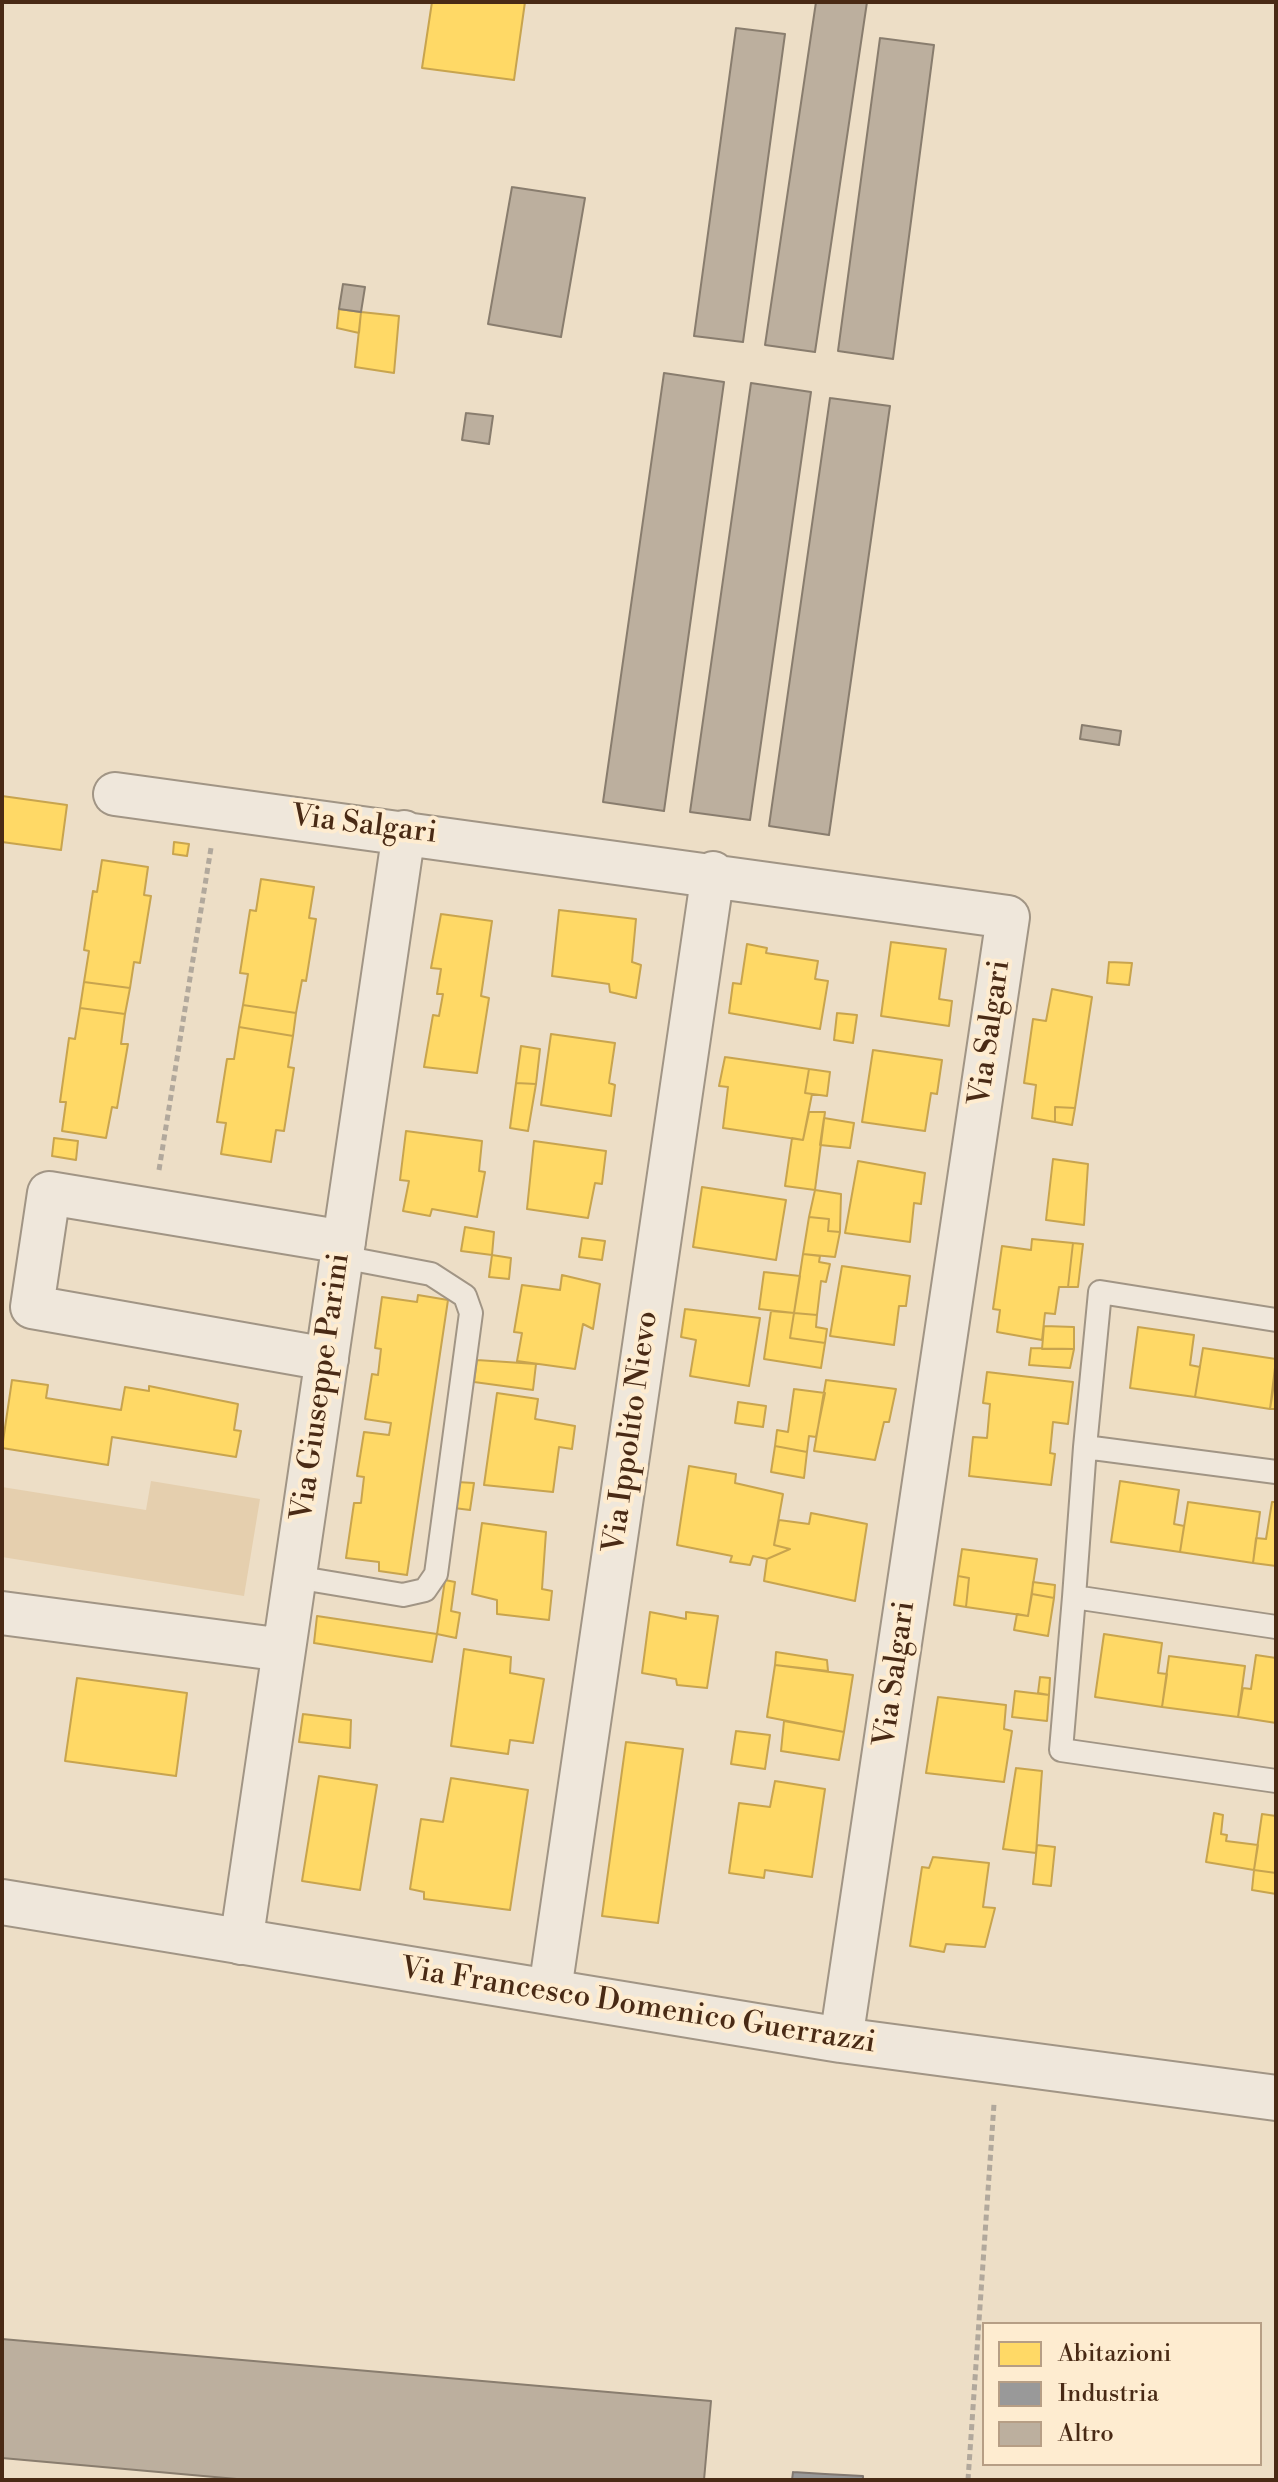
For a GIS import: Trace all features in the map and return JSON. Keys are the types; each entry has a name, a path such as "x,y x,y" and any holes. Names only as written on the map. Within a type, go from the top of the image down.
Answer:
{"street":[{"name":"Via Salgari","path":"115,794 713,873 1008,917 841,2040"},
{"name":"Via Giuseppe Parini","path":"241,1943 404,832"},
{"name":"Via Ippolito Nievo","path":"550,1990 713,873"},
{"path":"327,1359 32,1307 49,1193 153,1209 343,1250"},
{"path":"2,1613 284,1650"},
{"name":"Via Francesco Domenico Guerrazzi","path":"2,1902 841,2040 1000,2064 1276,2098"}],"lane":[{"path":"295,1577 403,1595 425,1590 432,1585 436,1574 471,1313 465,1296 431,1274 343,1250"},
{"path":"1276,1320 1100,1292 1061,1750 1276,1781"},
{"path":"1085,1447 1276,1472"},
{"path":"1074,1597 1276,1627"}],"path":[{"path":"153,1209 217,807"},
{"path":"968,2480 988,2169 1000,2064"}],"shaded area":[{"path":"151,1481 260,1499 244,1596 2,1557 2,1487 146,1510"}],"building: Abitazioni":[{"path":"432,2 525,2 514,80 422,68"},
{"path":"339,309 361,312 359,333 337,328"},
{"path":"361,312 399,316 394,373 355,367"},
{"path":"2,796 67,805 61,850 2,842"},
{"path":"174,842 189,844 187,856 173,854"},
{"path":"102,860 148,867 144,895 151,896 140,963 134,962 130,988 84,982 89,951 84,950 93,891 97,892"},
{"path":"261,879 314,887 309,918 316,919 306,981 302,980 296,1013 243,1005 248,974 240,973 250,910 256,911"},
{"path":"559,910 636,919 632,962 641,965 636,998 610,992 609,984 552,976"},
{"path":"441,914 492,921 481,996 489,998 477,1073 424,1067 433,1015 439,1016 443,994 437,994 441,969 431,968"},
{"path":"891,942 946,949 939,999 952,1001 949,1026 881,1016"},
{"path":"747,944 767,948 766,953 818,961 815,979 828,981 820,1029 729,1013 733,983 741,984"},
{"path":"1109,962 1132,963 1129,985 1107,983"},
{"path":"84,982 130,988 125,1014 80,1008"},
{"path":"1052,989 1092,997 1075,1108 1055,1107 1055,1122 1032,1118 1036,1085 1024,1083 1033,1019 1046,1021"},
{"path":"243,1005 296,1013 293,1036 239,1027"},
{"path":"80,1008 125,1014 121,1044 128,1044 117,1108 112,1107 106,1138 62,1131 66,1102 60,1102 69,1038 75,1039"},
{"path":"837,1013 857,1015 853,1043 834,1040"},
{"path":"239,1027 293,1036 288,1067 294,1068 284,1131 276,1130 271,1162 221,1154 226,1123 217,1122 227,1059 234,1059"},
{"path":"551,1034 615,1043 609,1083 615,1085 611,1116 541,1105"},
{"path":"521,1046 540,1049 536,1084 516,1083"},
{"path":"873,1050 942,1060 937,1094 931,1093 925,1131 862,1122"},
{"path":"725,1057 809,1069 805,1093 812,1094 803,1140 723,1128 728,1087 719,1086"},
{"path":"809,1069 830,1072 827,1096 805,1093"},
{"path":"516,1083 536,1084 528,1131 510,1128"},
{"path":"1055,1107 1075,1108 1072,1125 1055,1122"},
{"path":"809,1112 825,1112 815,1190 785,1186 792,1138 803,1140"},
{"path":"824,1118 854,1123 850,1148 820,1145"},
{"path":"406,1131 482,1141 479,1171 485,1172 477,1217 432,1209 430,1216 403,1211 409,1181 400,1180"},
{"path":"54,1138 78,1141 76,1160 52,1156"},
{"path":"534,1141 606,1151 602,1184 595,1183 588,1218 527,1209"},
{"path":"1053,1159 1088,1164 1084,1225 1046,1220"},
{"path":"858,1161 925,1173 921,1204 914,1203 910,1242 845,1233"},
{"path":"702,1187 786,1200 776,1260 693,1247"},
{"path":"815,1190 841,1194 840,1232 828,1231 829,1219 809,1217"},
{"path":"809,1217 829,1219 828,1231 840,1232 835,1257 803,1254"},
{"path":"465,1227 494,1232 492,1255 461,1251"},
{"path":"582,1238 605,1241 602,1260 579,1257"},
{"path":"1032,1239 1073,1243 1068,1287 1059,1287 1055,1314 1045,1313 1042,1340 997,1332 1000,1310 993,1309 1002,1246 1031,1250"},
{"path":"1073,1243 1083,1244 1078,1287 1068,1287"},
{"path":"803,1254 820,1256 819,1262 830,1264 826,1282 821,1281 817,1315 794,1313"},
{"path":"492,1255 511,1258 509,1279 489,1277"},
{"path":"842,1266 910,1276 906,1306 899,1306 894,1345 830,1336"},
{"path":"764,1272 800,1276 794,1313 759,1309"},
{"path":"562,1275 600,1284 593,1329 583,1324 575,1369 517,1361 522,1333 514,1332 522,1285 560,1290"},
{"path":"418,1295 448,1300 407,1575 379,1571 379,1562 346,1558 354,1503 361,1503 364,1477 357,1476 364,1432 389,1435 391,1423 365,1419 372,1374 378,1375 381,1349 375,1348 382,1297 417,1302"},
{"path":"685,1309 760,1318 749,1386 690,1376 696,1340 681,1337"},
{"path":"771,1311 794,1313 790,1338 825,1343 821,1368 764,1359"},
{"path":"794,1313 817,1315 816,1327 827,1329 825,1343 790,1338"},
{"path":"1044,1326 1074,1327 1074,1349 1042,1349"},
{"path":"1138,1327 1194,1335 1190,1365 1200,1367 1195,1397 1130,1388"},
{"path":"1031,1348 1074,1349 1070,1368 1029,1365"},
{"path":"1203,1348 1276,1359 1270,1409 1195,1397"},
{"path":"477,1360 536,1364 533,1390 474,1382"},
{"path":"987,1372 1073,1382 1068,1424 1053,1422 1050,1453 1055,1454 1051,1485 969,1476 973,1437 987,1438 990,1404 983,1403"},
{"path":"1275,1378 1276,1409 1270,1409"},
{"path":"12,1380 48,1385 46,1398 121,1410 125,1387 149,1391 149,1386 238,1404 234,1430 241,1431 236,1457 112,1437 108,1465 2,1448"},
{"path":"826,1380 896,1389 889,1422 884,1422 875,1460 814,1451"},
{"path":"794,1389 825,1393 816,1437 809,1436 807,1452 775,1446 777,1430 788,1432"},
{"path":"497,1393 538,1399 535,1419 575,1426 572,1449 559,1447 553,1492 484,1485"},
{"path":"738,1402 766,1406 763,1427 735,1423"},
{"path":"775,1446 807,1452 804,1478 771,1472"},
{"path":"689,1466 736,1474 735,1483 783,1494 774,1545 790,1549 767,1559 753,1556 750,1565 730,1562 732,1556 677,1545"},
{"path":"1120,1481 1179,1490 1174,1524 1184,1526 1180,1552 1111,1542"},
{"path":"457,1482 474,1483 470,1510 454,1508"},
{"path":"1188,1502 1260,1512 1253,1563 1180,1552"},
{"path":"1272,1502 1276,1502 1276,1566 1253,1563 1256,1538 1266,1539"},
{"path":"811,1513 867,1524 855,1601 764,1581 767,1559 790,1549 774,1545 779,1520 809,1524"},
{"path":"482,1523 546,1532 542,1589 552,1591 549,1620 497,1614 497,1600 472,1594"},
{"path":"962,1549 1037,1559 1028,1616 966,1607 969,1578 958,1576"},
{"path":"958,1576 969,1578 966,1607 954,1605"},
{"path":"445,1580 455,1582 451,1611 460,1613 456,1638 437,1634"},
{"path":"1033,1582 1055,1585 1054,1598 1032,1594"},
{"path":"1032,1594 1054,1598 1048,1636 1014,1630 1017,1614 1028,1616"},
{"path":"650,1612 686,1619 686,1612 718,1616 707,1688 677,1685 676,1679 642,1673"},
{"path":"317,1616 437,1634 432,1662 314,1643"},
{"path":"1104,1634 1162,1643 1158,1673 1167,1674 1162,1707 1095,1697"},
{"path":"464,1649 511,1657 510,1673 544,1679 533,1743 510,1740 508,1754 451,1746"},
{"path":"776,1652 827,1660 828,1671 775,1665"},
{"path":"1256,1655 1276,1658 1276,1723 1238,1717 1243,1688 1251,1689"},
{"path":"1169,1656 1245,1666 1238,1717 1162,1707"},
{"path":"775,1665 853,1675 844,1732 767,1717"},
{"path":"1040,1677 1050,1678 1049,1695 1038,1693"},
{"path":"77,1678 187,1693 176,1776 65,1761"},
{"path":"1015,1691 1049,1695 1047,1721 1012,1717"},
{"path":"938,1697 1006,1705 1004,1729 1012,1731 1004,1782 926,1773"},
{"path":"303,1714 351,1720 350,1748 299,1742"},
{"path":"784,1721 844,1732 839,1760 781,1751"},
{"path":"736,1731 770,1735 765,1769 731,1764"},
{"path":"626,1742 683,1749 658,1923 602,1916"},
{"path":"1016,1768 1042,1771 1036,1853 1003,1849"},
{"path":"319,1776 377,1785 360,1890 302,1881"},
{"path":"451,1778 528,1790 510,1910 424,1899 424,1892 410,1889 421,1819 443,1822"},
{"path":"775,1781 825,1789 812,1877 765,1870 764,1878 729,1873 739,1803 770,1807"},
{"path":"1214,1813 1223,1815 1221,1834 1227,1835 1226,1841 1258,1845 1254,1870 1206,1862"},
{"path":"1262,1814 1276,1816 1276,1873 1254,1870"},
{"path":"1037,1845 1055,1847 1051,1886 1033,1884"},
{"path":"933,1857 989,1863 983,1907 995,1908 985,1947 946,1944 944,1952 910,1946 922,1867 929,1868"},
{"path":"1254,1870 1276,1873 1276,1894 1252,1890"}],"building: Industria":[{"path":"793,2472 863,2476 863,2480 792,2480"}],"building: Altro":[{"path":"816,2 867,2 815,352 765,345"},
{"path":"736,28 785,34 743,342 694,336"},
{"path":"880,38 934,45 893,359 838,351"},
{"path":"512,187 585,198 561,337 488,324"},
{"path":"343,284 365,287 361,312 339,309"},
{"path":"664,373 724,382 664,811 603,802"},
{"path":"751,383 811,392 750,820 690,812"},
{"path":"830,398 890,406 829,835 769,826"},
{"path":"466,413 493,416 489,444 462,440"},
{"path":"1082,725 1121,731 1119,745 1080,739"},
{"path":"2,2339 711,2401 704,2480 248,2480 2,2458"}]}
